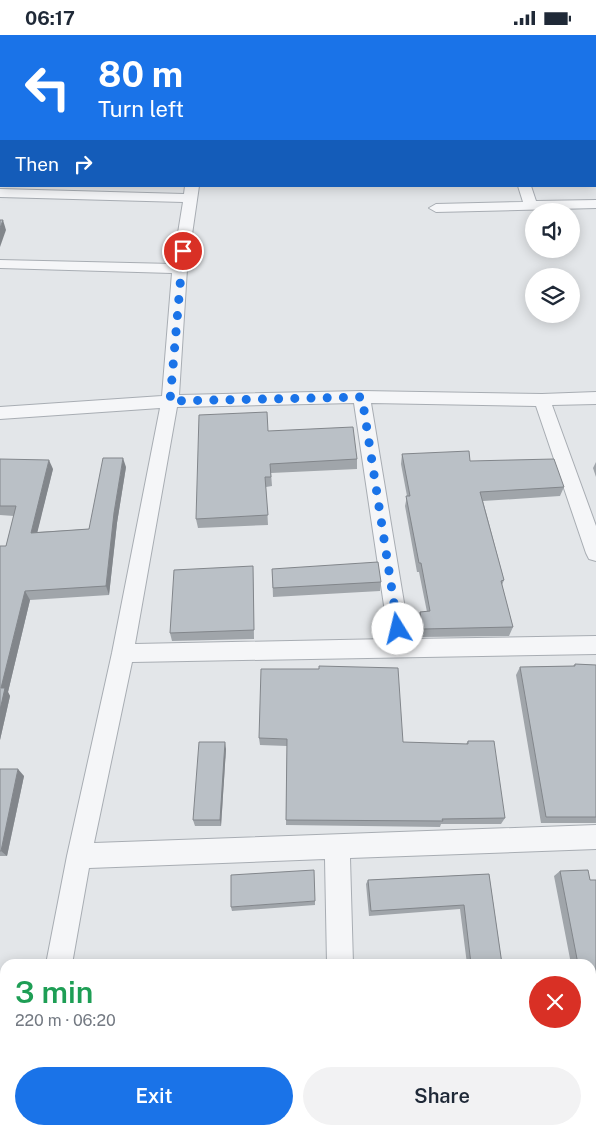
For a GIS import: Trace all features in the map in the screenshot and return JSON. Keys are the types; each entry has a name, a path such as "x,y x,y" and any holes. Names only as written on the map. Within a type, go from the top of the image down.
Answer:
{"street":[{"path":"524,187 530,203"},
{"path":"0,193 192,192 180,269 170,401 123,653 79,856 60,959"},
{"path":"580,204 596,204"},
{"path":"436,208 525,205"},
{"path":"0,264 180,269"},
{"path":"362,397 401,648"},
{"path":"0,413 170,401 362,397 596,398"},
{"path":"542,399 596,553"},
{"path":"123,653 596,645"},
{"path":"79,856 337,845 596,837"},
{"path":"337,845 340,959"}],"building":[{"path":"267,412 268,431 353,427 357,459 270,464 271,477 265,477 268,515 196,519 199,415"},
{"path":"469,451 470,461 554,459 564,487 480,492 504,580 501,581 513,627 423,629 420,612 430,611 406,496 410,496 402,454"},
{"path":"103,458 123,458 114,513 106,586 25,591 1,688 5,688 0,710 0,546 6,546 16,506 0,506 0,459 49,460 31,533 89,529"},
{"path":"378,562 381,582 273,588 272,569"},
{"path":"253,566 254,630 170,633 174,570"},
{"path":"575,664 596,665 596,817 546,817 520,667 575,666"},
{"path":"319,666 398,668 403,742 468,744 468,741 494,741 505,818 442,819 443,821 286,820 287,739 259,738 261,669 319,669"},
{"path":"199,742 225,742 220,820 193,820"},
{"path":"0,769 18,769 1,851 0,851"},
{"path":"314,870 315,901 231,907 231,875"},
{"path":"588,870 590,880 596,880 596,959 577,959 560,871"},
{"path":"489,874 501,959 470,959 464,905 371,911 368,880"}],"route":[{"path":"183,251 170,401 362,397 398,629"}]}
